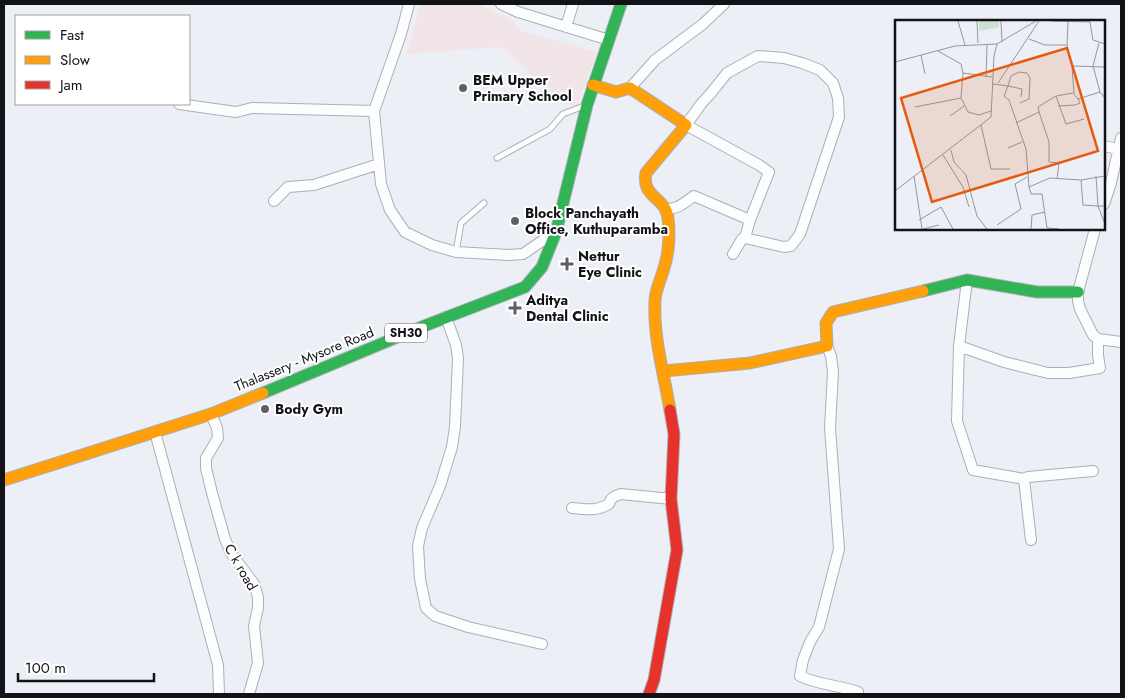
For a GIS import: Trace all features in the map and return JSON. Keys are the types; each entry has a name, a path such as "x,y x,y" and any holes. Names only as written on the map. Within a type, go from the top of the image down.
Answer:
{"street":[{"path":"409,4 401,34 374,111 381,184 390,210 404,232 432,246 456,252 509,256 523,254 556,232"},
{"path":"501,4 518,12 609,40"},
{"path":"566,27 573,4"},
{"name":"Thalassery - Mysore Road","path":"4,480 211,414 446,317 525,287 542,267 556,232 587,105 621,4"},
{"path":"593,85 616,93 630,88 655,60 703,24 724,4"},
{"path":"649,694 654,680 677,550 671,499 674,434 655,325 654,308 658,283 666,263 668,218 666,209 646,188 644,181 646,173 727,73 758,56 784,58 820,70 833,83 838,98 839,117 800,234 791,246 784,247 745,238"},
{"path":"630,88 686,125 769,172 745,238 742,239 732,254"},
{"path":"186,105 236,112 252,108 374,111"},
{"path":"1105,201 1121,138"},
{"path":"1105,146 1118,149"},
{"path":"274,201 288,187 314,185 379,164"},
{"path":"666,209 673,209 682,205 694,196 750,220"},
{"path":"1095,230 1078,292 1078,301 1089,329 1098,339 1121,342"},
{"path":"858,694 858,692 850,689 828,685 800,676 803,660 810,642 819,627 839,549 830,428 831,356 827,346 824,323 827,317 833,312 967,280 1037,292 1078,292"},
{"path":"967,280 959,346 957,421 973,470 1024,479 1028,477 1093,471"},
{"path":"446,317 456,345 458,358 455,426 452,447 440,486 422,528 418,546 420,579 426,608 435,616 542,644"},
{"path":"959,346 1004,362 1048,374 1069,373 1100,368 1098,339"},
{"path":"664,371 750,363 827,346"},
{"name":"C k road","path":"211,414 217,428 218,438 206,458 206,468 212,493 231,553 254,584 258,597 258,608 254,626 258,664 249,694"},
{"path":"155,432 218,665 219,694"},
{"path":"1024,479 1031,540"},
{"path":"572,508 590,511 598,509 609,504 614,496 621,494 671,499"}],"lane":[{"path":"497,158 550,130 563,114 587,105"},
{"path":"456,252 461,223 484,204"}],"shaded area":[{"path":"421,4 479,4 515,22 518,30 597,52 577,107 557,100 502,47 406,54"}],"traffic: fast":[{"path":"263,393 424,326 525,287 542,267 556,232 587,105 621,4"},
{"path":"923,291 967,280 1037,292 1078,292"}],"traffic: slow":[{"path":"593,85 616,92 630,88 686,125 646,173 645,181 650,193 663,206 668,218 668,250 657,288 655,314 657,342 670,410"},
{"path":"664,371 750,363 827,346 826,323 833,312 923,291"},
{"path":"4,480 211,414 263,393"}],"traffic: jam":[{"path":"649,694 654,680 677,550 671,499 674,434 670,410"}],"place":[{"name":"BEM Upper Primary School","path":"463,88"},
{"name":"Block Panchayath Office, Kuthuparamba","path":"515,221"},
{"name":"Nettur Eye Clinic","path":"567,264"},
{"name":"Aditya Dental Clinic","path":"515,308"},
{"name":"Body Gym","path":"265,409"}]}
